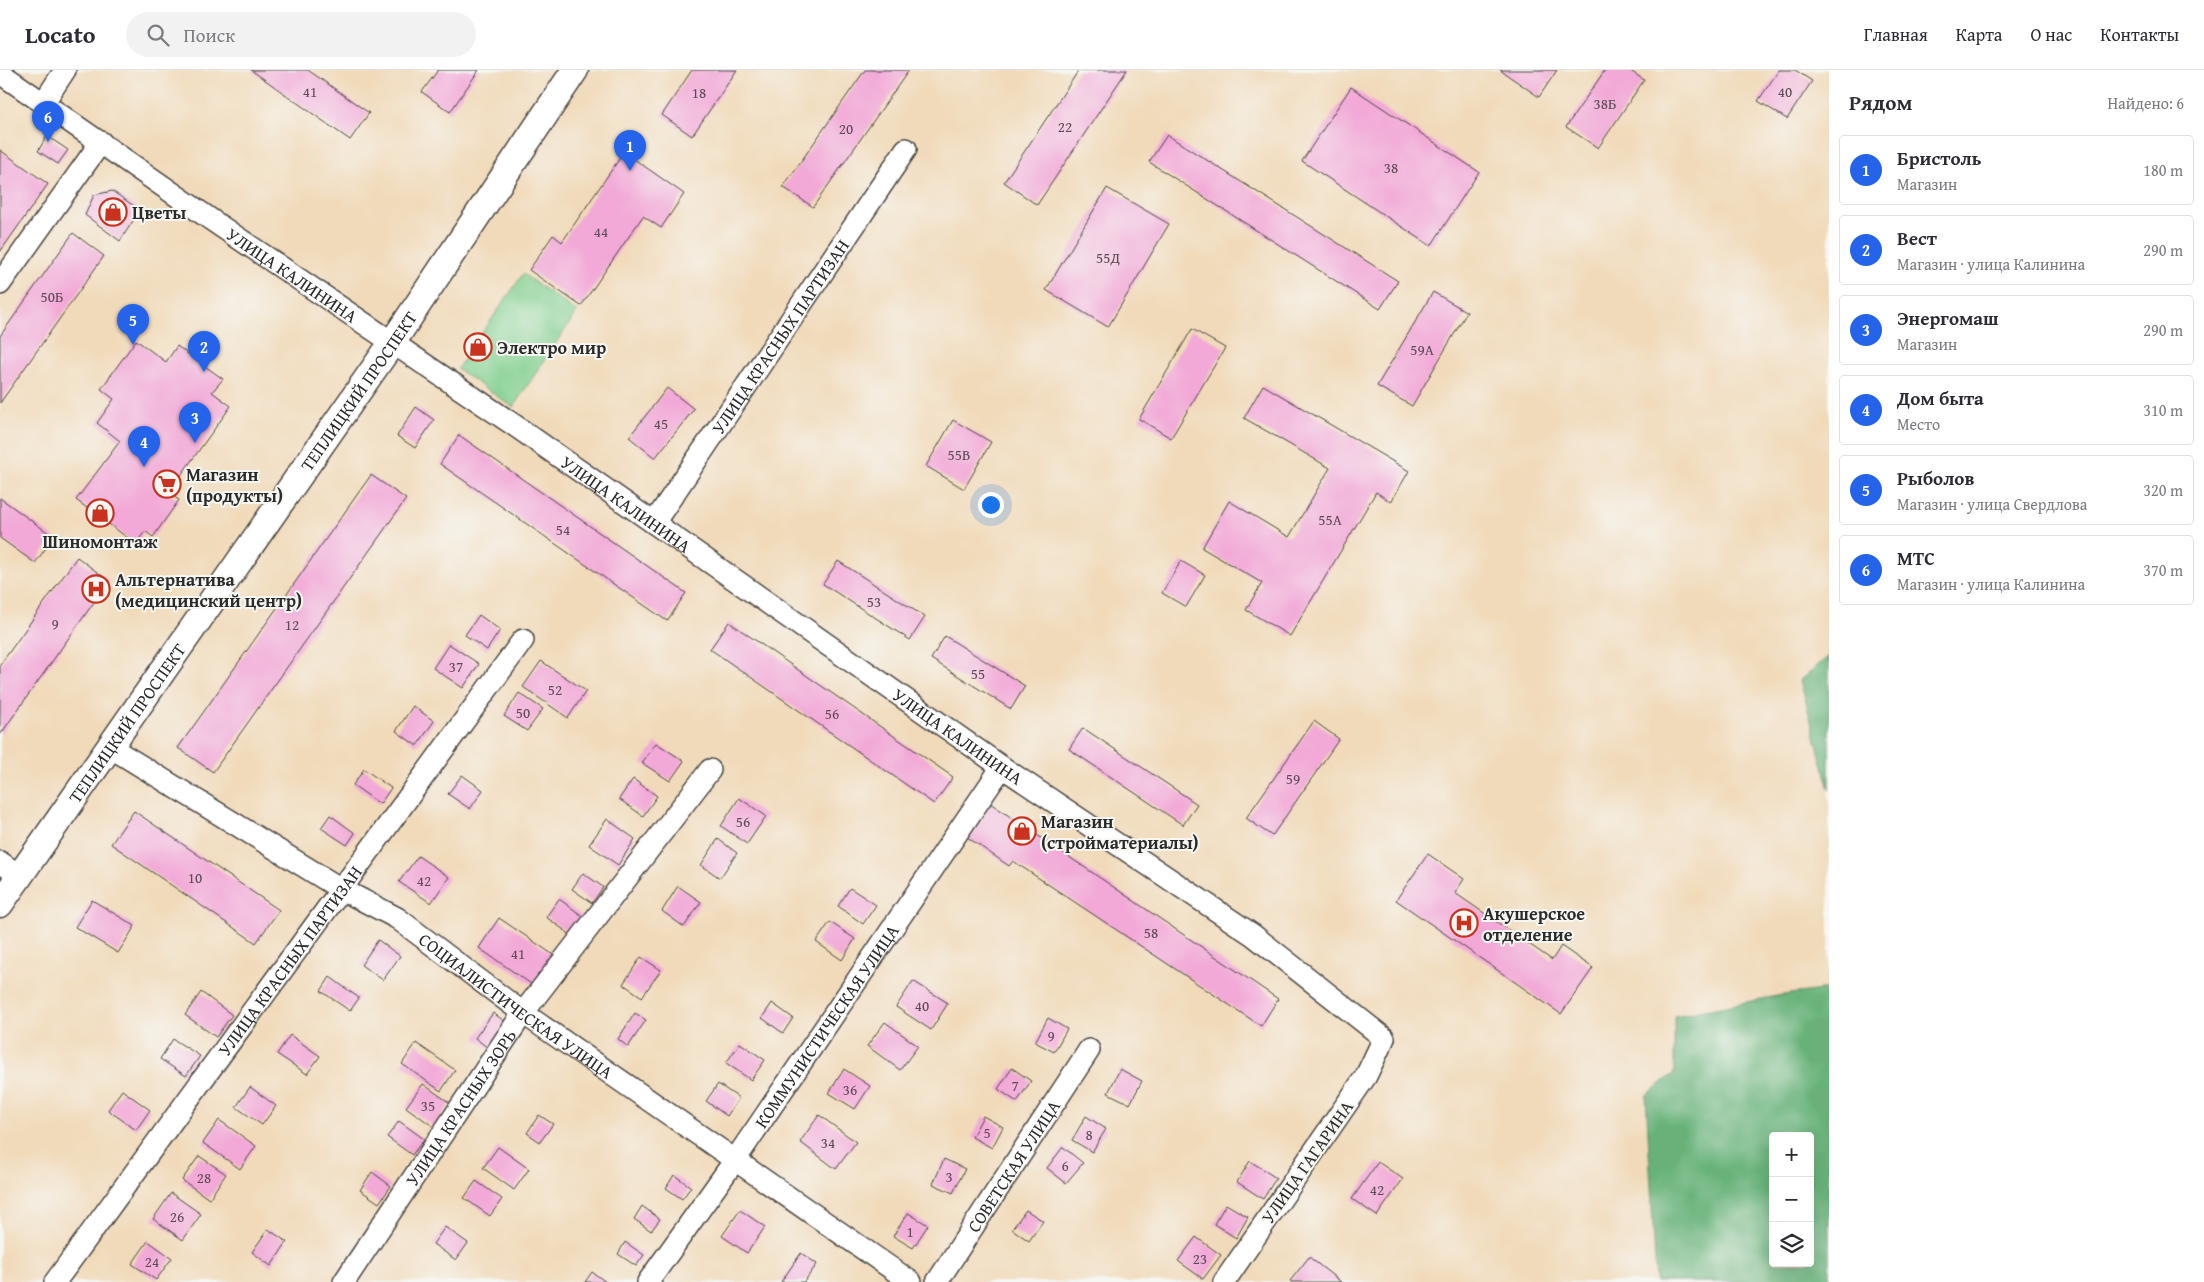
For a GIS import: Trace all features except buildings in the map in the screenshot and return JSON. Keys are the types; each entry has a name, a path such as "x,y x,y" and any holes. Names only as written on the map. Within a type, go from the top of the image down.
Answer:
{"main road":[{"name":"ТЕПЛИЦКИЙ ПРОСПЕКТ","path":"0,904 10,869 110,747 392,343 575,70"}],"street":[{"path":"44,102 65,70"},
{"name":"УЛИЦА КАЛИНИНА","path":"0,73 102,142 213,221 514,425 1002,767 1253,935 1384,1038"},
{"path":"0,284 102,142"},
{"name":"УЛИЦА КРАСНЫХ ПАРТИЗАН","path":"654,523 906,149"},
{"name":"УЛИЦА КРАСНЫХ ПАРТИЗАН","path":"55,1282 523,640"},
{"name":"СОЦИАЛИСТИЧЕСКАЯ УЛИЦА","path":"110,747 341,890 397,918 523,1013 911,1282"},
{"name":"КОММУНИСТИЧЕСКАЯ УЛИЦА","path":"648,1282 735,1160 1002,767"},
{"name":"УЛИЦА КРАСНЫХ ЗОРЬ","path":"344,1282 523,1013 710,770"},
{"name":"УЛИЦА ГАГАРИНА","path":"1224,1282 1366,1076 1384,1038"},
{"name":"СОВЕТСКАЯ УЛИЦА","path":"937,1282 1089,1050"}],"green space":[{"path":"523,274 577,312 513,407 457,369"},
{"path":"1829,656 1829,790 1800,680"},
{"path":"1829,989 1829,1282 1656,1282 1646,1096 1674,1073 1674,1016 1782,995"}],"place":[{"name":"МТС","path":"48,142"},
{"name":"Бристоль","path":"630,171"},
{"name":"Цветы","path":"113,212"},
{"name":"Рыболов","path":"133,345"},
{"name":"Электро мир","path":"478,347"},
{"name":"Вест","path":"204,372"},
{"name":"Энергомаш","path":"195,443"},
{"name":"Дом быта","path":"144,467"},
{"name":"Магазин (продукты)","path":"167,484"},
{"name":"Шиномонтаж","path":"100,513"},
{"name":"Альтернатива (медицинский центр)","path":"96,589"},
{"name":"Магазин (стройматериалы)","path":"1022,831"},
{"name":"Акушерское отделение","path":"1464,923"}]}
